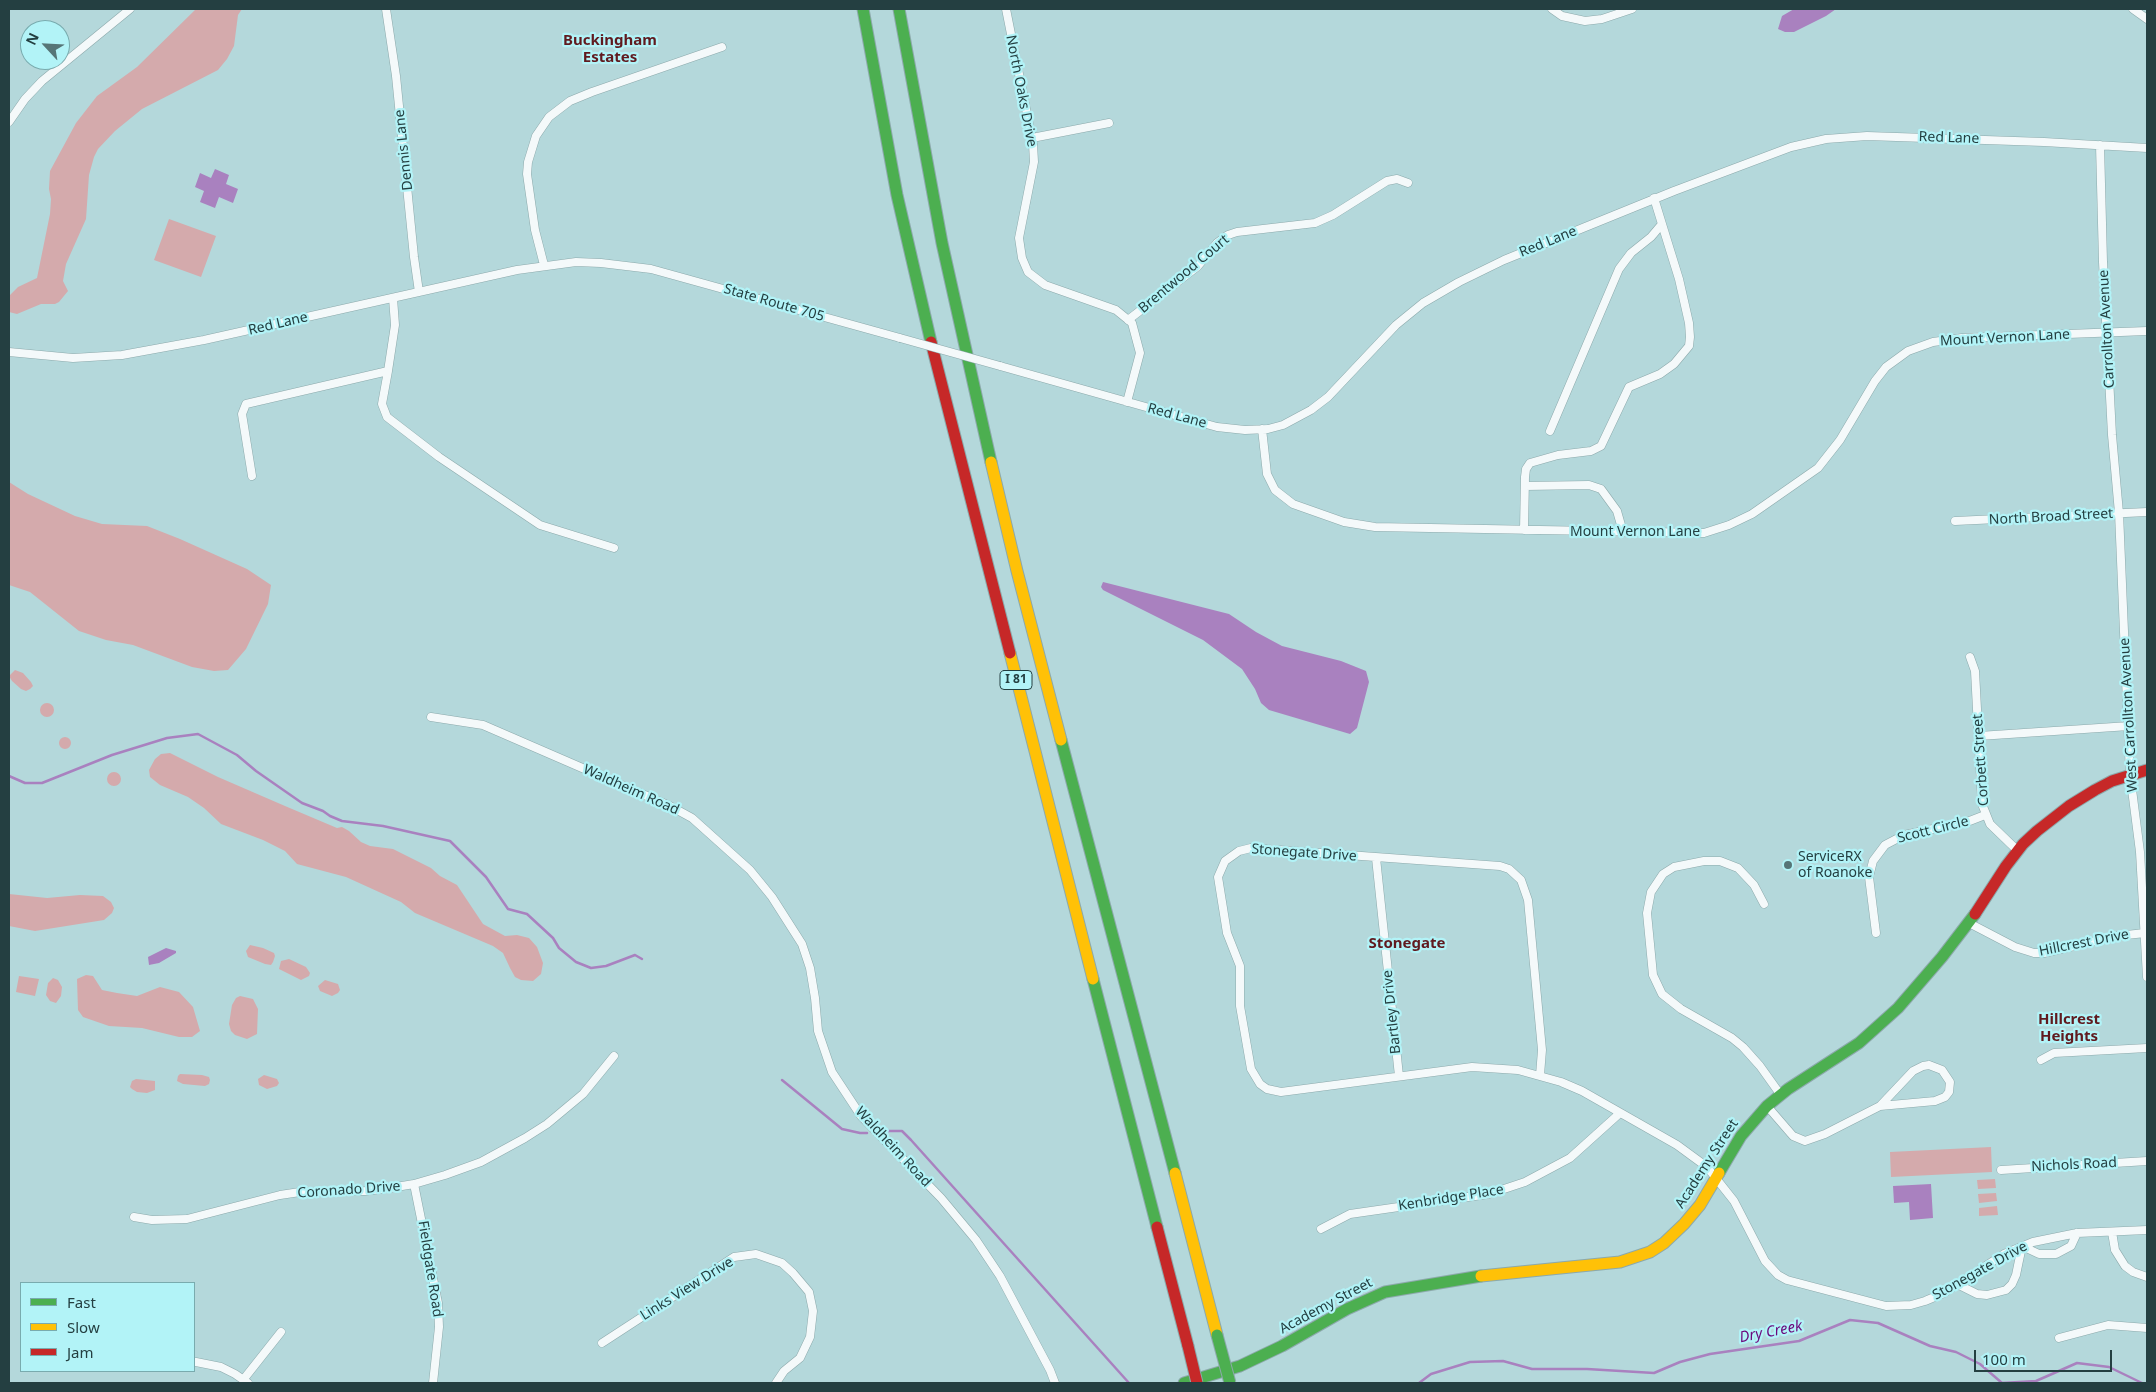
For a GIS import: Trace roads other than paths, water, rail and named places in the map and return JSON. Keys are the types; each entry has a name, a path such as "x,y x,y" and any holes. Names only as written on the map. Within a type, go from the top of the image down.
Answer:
{"main road":[{"name":"I 81","path":"863,9 895,186 939,379 1197,1383"},
{"name":"I 81","path":"899,9 942,244 994,476 1230,1383"},
{"name":"Academy Street","path":"1184,1383 1240,1366 1282,1346 1354,1305 1385,1292 1481,1276 1620,1262 1650,1252 1673,1236 1700,1205 1741,1136 1767,1106 1780,1094 1859,1043 1878,1028 1942,957 1969,923 2018,850 2037,830 2069,806 2112,781 2147,770"}],"street":[{"path":"9,122 25,99 42,81 130,9"},
{"name":"Dennis Lane","path":"386,9 396,76 419,292"},
{"name":"North Oaks Drive","path":"1006,9 1032,138 1034,162 1019,238 1022,258 1028,272 1045,285 1116,310 1128,320"},
{"path":"1552,9 1562,16 1586,21 1602,19 1632,9"},
{"path":"2133,9 2147,20"},
{"path":"544,265 535,230 527,174 536,136 545,122 559,108 584,96 722,47"},
{"path":"1032,138 1109,123"},
{"name":"Red Lane","path":"1000,366 1217,427 1262,430 1283,425 1311,410 1328,397 1396,325 1440,292 1504,260 1654,198 1791,147 1826,139 1886,136 2147,148"},
{"name":"Carrollton Avenue","path":"2100,145 2107,333 2119,513"},
{"name":"Brentwood Court","path":"1128,320 1198,266 1218,243 1228,235 1237,232 1315,222 1333,215 1387,181 1397,179 1408,183"},
{"path":"1524,530 1524,486 1526,469 1532,461 1591,451 1601,446 1629,387 1660,374 1674,364 1689,346 1689,323 1679,279 1654,198"},
{"path":"1550,431 1619,269 1631,253 1651,237 1662,224"},
{"name":"State Route 705","path":"544,265 601,263 651,270 1000,366"},
{"name":"Red Lane","path":"9,352 73,358 122,355 204,340 544,265"},
{"path":"393,298 395,325 382,404 387,417 439,457 532,520 555,531 614,548"},
{"path":"1127,402 1140,353 1136,336 1128,320"},
{"name":"Mount Vernon Lane","path":"1262,430 1264,456 1269,480 1284,498 1313,513 1344,522 1375,527 1704,533 1729,526 1752,514 1818,468 1840,440 1861,402 1886,367 1908,350 1920,345 1962,338 2147,331"},
{"path":"252,476 242,414 246,404 388,371"},
{"path":"1524,486 1589,485 1601,489 1617,511 1623,532"},
{"name":"North Broad Street","path":"1955,521 2147,512"},
{"name":"West Carrollton Avenue","path":"2119,513 2130,774 2140,852 2147,976"},
{"name":"Corbett Street","path":"1970,657 1975,671 1981,794 1985,815 2003,838 2018,850"},
{"name":"Waldheim Road","path":"431,717 483,725 670,806 692,818 750,870 772,897 802,944 810,968 816,998 818,1031 832,1072 861,1116 940,1198 976,1240 1000,1276 1055,1383"},
{"path":"1979,736 2129,726"},
{"name":"Scott Circle","path":"1876,933 1869,877 1873,862 1885,845 1904,835 1960,824 1985,815"},
{"name":"Stonegate Drive","path":"1540,1075 1541,1031 1528,900 1522,880 1509,869 1500,866 1246,849 1231,855 1225,861 1218,877 1227,933 1240,966 1240,1006 1251,1069 1260,1084 1267,1089 1282,1092 1472,1067 1503,1068 1540,1075 1582,1091 1677,1145 1694,1157 1716,1177 1734,1202 1765,1261 1778,1275 1787,1280 1872,1304 1891,1307 1911,1305 1925,1301 1957,1284 1980,1268 2022,1246 2052,1237 2077,1233 2147,1230"},
{"name":"Bartley Drive","path":"1376,858 1399,1076"},
{"path":"1764,904 1754,885 1738,868 1720,861 1704,861 1674,867 1663,874 1651,892 1647,913 1653,975 1662,994 1681,1010 1732,1038 1744,1047 1780,1094"},
{"name":"Hillcrest Drive","path":"1969,923 2015,947 2034,953 2044,953 2118,936 2145,933"},
{"path":"2042,1060 2054,1053 2147,1048"},
{"name":"Coronado Drive","path":"134,1217 152,1220 187,1219 280,1195 300,1192 365,1191 414,1184 481,1162 547,1124 582,1094 614,1056"},
{"path":"1767,1106 1793,1136 1805,1141 1825,1134 1880,1106 1913,1071 1923,1066 1936,1066 1942,1070 1950,1082 1949,1092 1940,1100 1880,1106"},
{"name":"Kenbridge Place","path":"1321,1229 1350,1214 1489,1194 1526,1182 1570,1158 1620,1112"},
{"name":"Nichols Road","path":"2001,1170 2147,1161"},
{"name":"Fieldgate Road","path":"414,1184 438,1303 439,1327 432,1383"},
{"path":"2112,1232 2115,1250 2125,1266 2133,1272 2147,1277"},
{"path":"1957,1284 1977,1294 1987,1295 2006,1290 2012,1284 2016,1274 2022,1246 2039,1254 2056,1254 2071,1246 2077,1233"},
{"name":"Links View Drive","path":"602,1343 734,1257 756,1254 782,1264 794,1273 809,1292 813,1311 810,1337 800,1358 784,1371 776,1383"},
{"path":"2059,1338 2108,1325 2147,1328"},
{"path":"196,1362 221,1367 245,1381 281,1332"}],"waterway":[{"path":"9,776 25,783 42,783 112,755 167,738 198,734 237,755 256,771 302,803 323,811 330,816 342,821 383,826 450,841 486,877 508,909 527,914 553,938 559,948 576,962 591,968 606,966 635,955 642,959"},
{"path":"782,1080 842,1129 867,1133"},
{"path":"884,1131 902,1131 911,1140 1129,1383"},
{"name":"Dry Creek","path":"1419,1383 1431,1374 1470,1362 1503,1361 1532,1369 1587,1369 1654,1373 1680,1362 1710,1354 1799,1341 1850,1320 1878,1323 1930,1346 1956,1352 1980,1364 2002,1383 2036,1381 2077,1363 2109,1367 2142,1383"}],"place":[{"name":"ServiceRX of Roanoke","path":"1788,865"}],"district":[{"name":"Buckingham Estates","path":"610,50"},
{"name":"Stonegate","path":"1407,944"},
{"name":"Hillcrest Heights","path":"2069,1028"}]}
